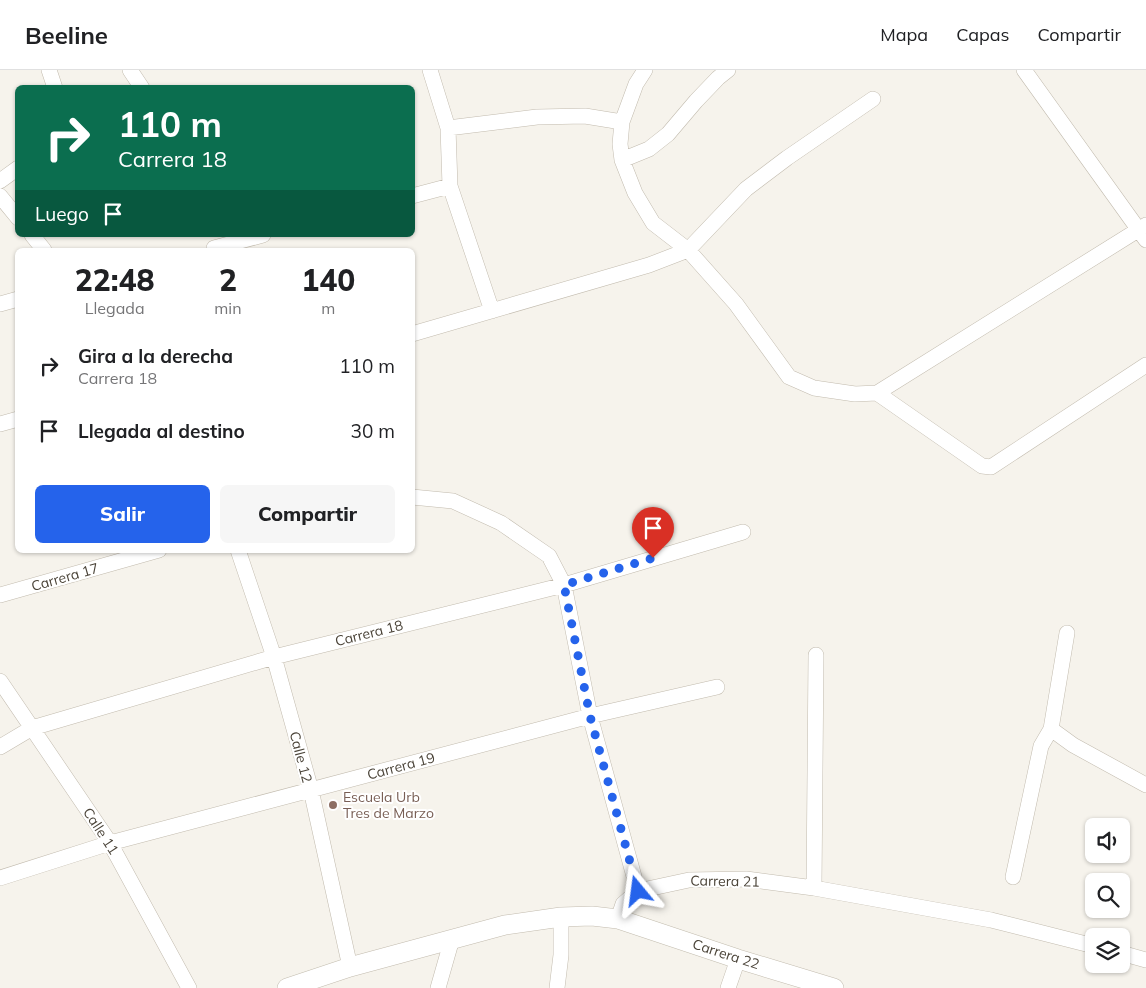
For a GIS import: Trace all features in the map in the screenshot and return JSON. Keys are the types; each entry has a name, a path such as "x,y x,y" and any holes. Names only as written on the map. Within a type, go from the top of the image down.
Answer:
{"street":[{"path":"49,70 54,85"},
{"path":"130,70 140,85"},
{"path":"430,70 448,128 450,186 492,311"},
{"path":"644,70 636,84 622,122 620,144 622,160 635,193 653,223 688,250 736,304 789,377 814,388 854,394 877,392 1144,232 1024,70"},
{"path":"622,160 649,149 668,134 707,89 728,70"},
{"path":"415,333 649,266 688,250 746,189 787,158 873,99"},
{"path":"448,128 538,117 585,116 622,122"},
{"path":"0,181 15,170"},
{"path":"415,195 450,186"},
{"path":"0,196 15,214"},
{"path":"34,237 42,248"},
{"path":"213,244 252,237"},
{"path":"0,304 15,300"},
{"path":"877,392 982,466 991,467 1146,365"},
{"path":"0,424 15,420"},
{"path":"294,987 350,967 506,925 561,917 592,916 618,919 624,904 638,891 590,716 564,585 549,556 502,523 453,501 415,497"},
{"name":"Carrera 18","path":"0,747 32,728 274,657 564,585 743,532"},
{"name":"Carrera 17","path":"0,595 148,553"},
{"name":"Calle 12","path":"239,553 274,657 310,790 350,967"},
{"path":"1013,877 1041,746 1051,729 1067,633"},
{"path":"814,888 816,655"},
{"name":"Calle 11","path":"0,681 110,843 189,988"},
{"name":"Carrera 19","path":"0,878 110,843 590,716 717,687"},
{"path":"1051,729 1073,745 1146,785"},
{"name":"Carrera 21","path":"638,891 689,880 746,880 814,888 991,920 1085,944"},
{"path":"557,988 561,956 561,917"},
{"name":"Carrera 22","path":"618,919 738,959 834,988"},
{"path":"438,988 452,939"},
{"path":"1130,956 1146,960"},
{"path":"728,988 738,959"}],"place":[{"name":"Escuela Urb Tres de Marzo","path":"333,805"}],"route":[{"path":"638,891 590,716 564,585 653,558"}]}
